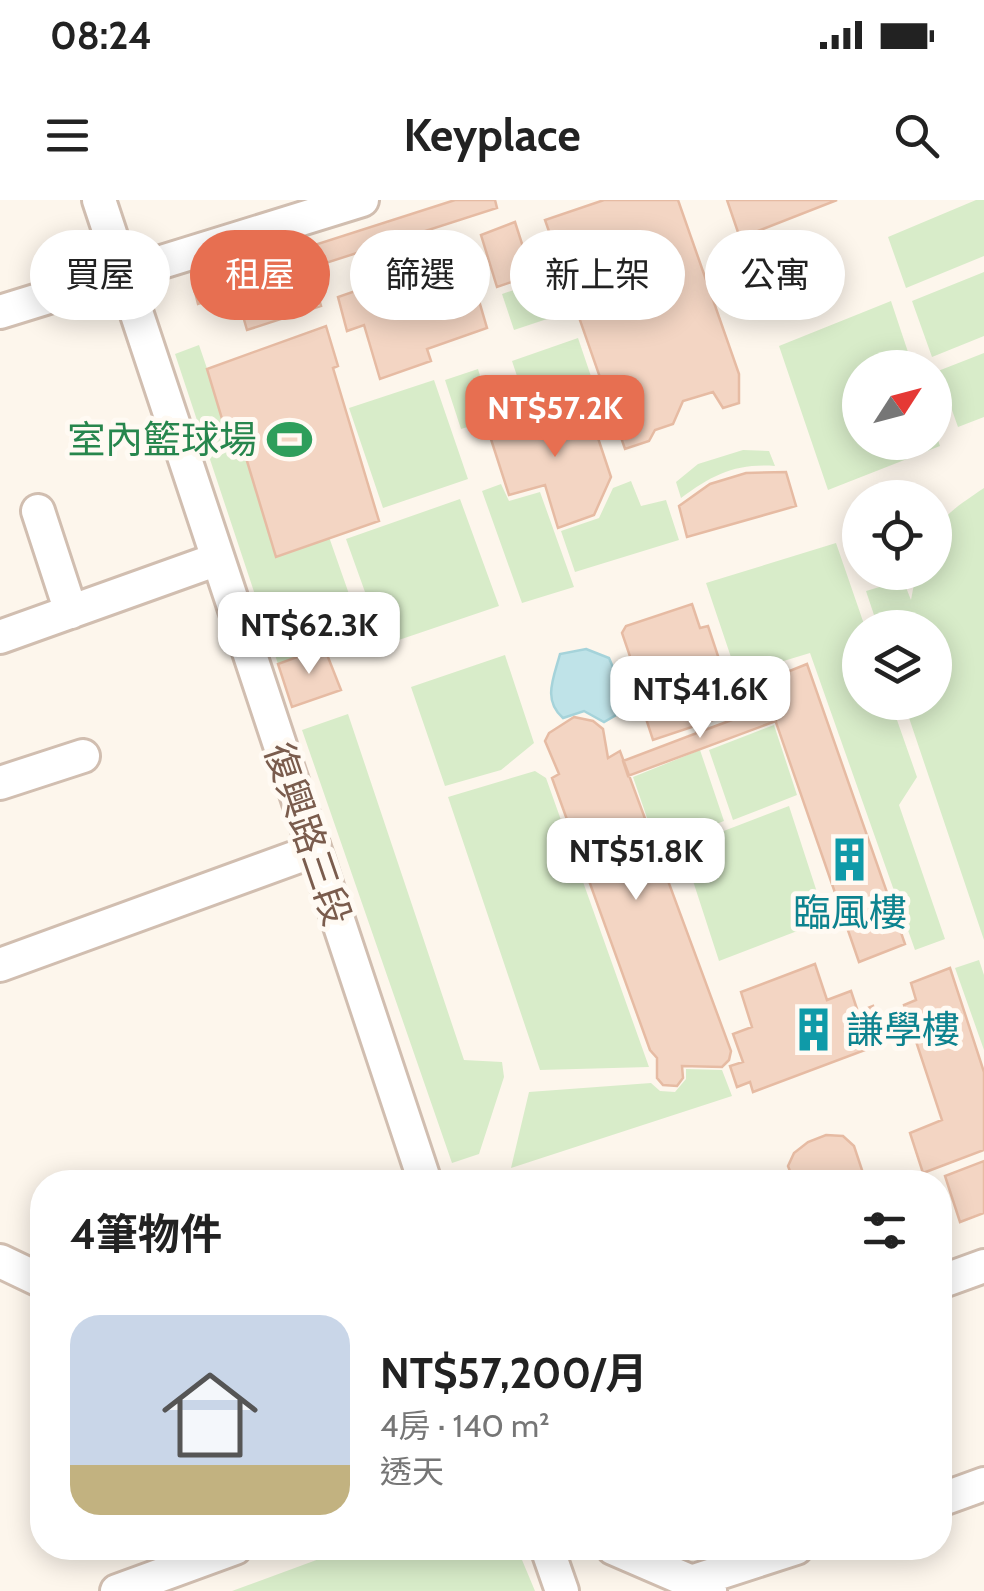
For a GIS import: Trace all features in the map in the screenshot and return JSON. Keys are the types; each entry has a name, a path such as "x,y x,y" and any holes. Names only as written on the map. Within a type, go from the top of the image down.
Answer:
{"street":[{"name":"復興路三段","path":"99,200 109,230"},
{"path":"170,256 286,210 362,200"},
{"path":"0,312 30,303"},
{"name":"復興路三段","path":"139,320 422,1170"},
{"path":"38,511 70,612"},
{"path":"0,637 218,559"},
{"path":"0,783 83,756"},
{"path":"0,965 314,851"},
{"path":"0,1262 30,1276"},
{"path":"952,1278 984,1266"},
{"path":"952,1496 984,1484"},
{"path":"118,1591 202,1560"},
{"path":"551,1560 562,1591"},
{"path":"641,1560 701,1586 766,1560"}],"green space":[{"path":"984,200 984,256 906,288 888,237"},
{"path":"984,272 984,336 949,350 930,350 912,301"},
{"path":"510,291 510,318 502,294"},
{"path":"891,301 907,350 842,350 842,460 904,460 853,480 842,480 842,484 828,490 779,346"},
{"path":"511,320 544,320 514,330"},
{"path":"578,338 596,391 529,412 512,361"},
{"path":"199,345 227,427 235,426 279,552 329,537 363,634 278,664 175,354"},
{"path":"984,353 984,417 958,427 952,410 952,366"},
{"path":"478,369 493,419 461,429 445,380"},
{"path":"434,380 468,479 383,508 349,408"},
{"path":"743,450 769,451 775,466 748,466 725,472 681,498 676,482 698,464"},
{"path":"631,481 641,506 666,500 679,540 575,572 561,531 599,518 613,488"},
{"path":"501,484 509,501 540,492 574,587 522,603 482,491"},
{"path":"984,488 984,940 910,720 952,720 952,610 872,610 866,591 907,590 911,600 913,590 952,590 952,511"},
{"path":"460,499 499,606 384,645 346,539"},
{"path":"836,543 842,560 842,590 852,590 859,610 842,610 842,720 897,720 917,777 899,805 945,939 915,950 810,653 737,675 706,583"},
{"path":"505,655 534,743 501,770 445,786 411,687"},
{"path":"348,714 464,1060 502,1062 504,1077 479,1154 452,1163 302,730"},
{"path":"774,725 797,795 733,820 709,750"},
{"path":"700,750 724,821 657,847 633,777"},
{"path":"535,771 546,778 649,1067 540,1070 448,797"},
{"path":"789,806 826,920 719,961 682,847"},
{"path":"979,960 984,975 984,1050 955,968"},
{"path":"686,1069 722,1070 732,1096 511,1168 529,1092 651,1083 660,1091 675,1092 686,1079"},
{"path":"316,1560 522,1560 535,1591 232,1591"}],"water":[{"path":"586,649 609,658 630,707 604,722 584,711 563,718 551,696 560,654"}],"building":[{"path":"455,200 495,200 497,208 428,230 361,230"},
{"path":"604,200 678,200 705,277 705,320 720,320 739,374 739,403 723,408 713,392 683,401 673,424 655,430 649,441 625,449 580,320 685,320 685,230 548,230 545,220"},
{"path":"727,200 837,200 760,230 737,230"},
{"path":"515,222 518,230 510,230 510,283 497,287 490,264 490,232"},
{"path":"350,234 350,255 330,262 330,240"},
{"path":"350,293 350,320 485,320 487,328 427,349 431,361 380,379 364,325 347,331 338,297"},
{"path":"244,320 278,320 247,330"},
{"path":"326,326 338,366 333,368 379,521 276,557 237,428 226,432 207,369"},
{"path":"585,399 611,477 594,515 558,528 545,485 509,495 488,430"},
{"path":"786,472 796,506 687,537 679,506 710,484 746,473"},
{"path":"692,604 700,628 708,626 733,701 724,704 728,715 653,740 622,633 626,626"},
{"path":"324,647 341,690 292,707 278,664"},
{"name":"臨風樓","path":"807,664 905,944 859,962 762,682"},
{"path":"770,706 776,721 628,776 623,761 697,733 695,726 700,724 702,731"},
{"path":"574,717 593,721 603,729 608,758 620,751 731,1051 722,1067 682,1066 683,1078 677,1086 663,1085 657,1078 657,1058 650,1050 552,778 559,774 545,741 549,733"},
{"name":"謙學樓","path":"815,964 827,1000 851,991 858,1012 873,1006 881,1031 869,1036 873,1047 753,1092 750,1082 737,1087 730,1066 743,1062 733,1034 752,1027 741,992"},
{"path":"950,968 984,1072 984,1150 931,1170 922,1170 910,1133 942,1120 904,1005 916,1000 911,983"},
{"path":"826,1135 843,1136 854,1146 862,1170 790,1170 794,1153"},
{"path":"984,1161 984,1213 960,1222 952,1197 952,1173"}],"place":[{"name":"室內籃球場","path":"290,439"},
{"name":"臨風樓","path":"850,860"},
{"name":"謙學樓","path":"813,1029"}]}
